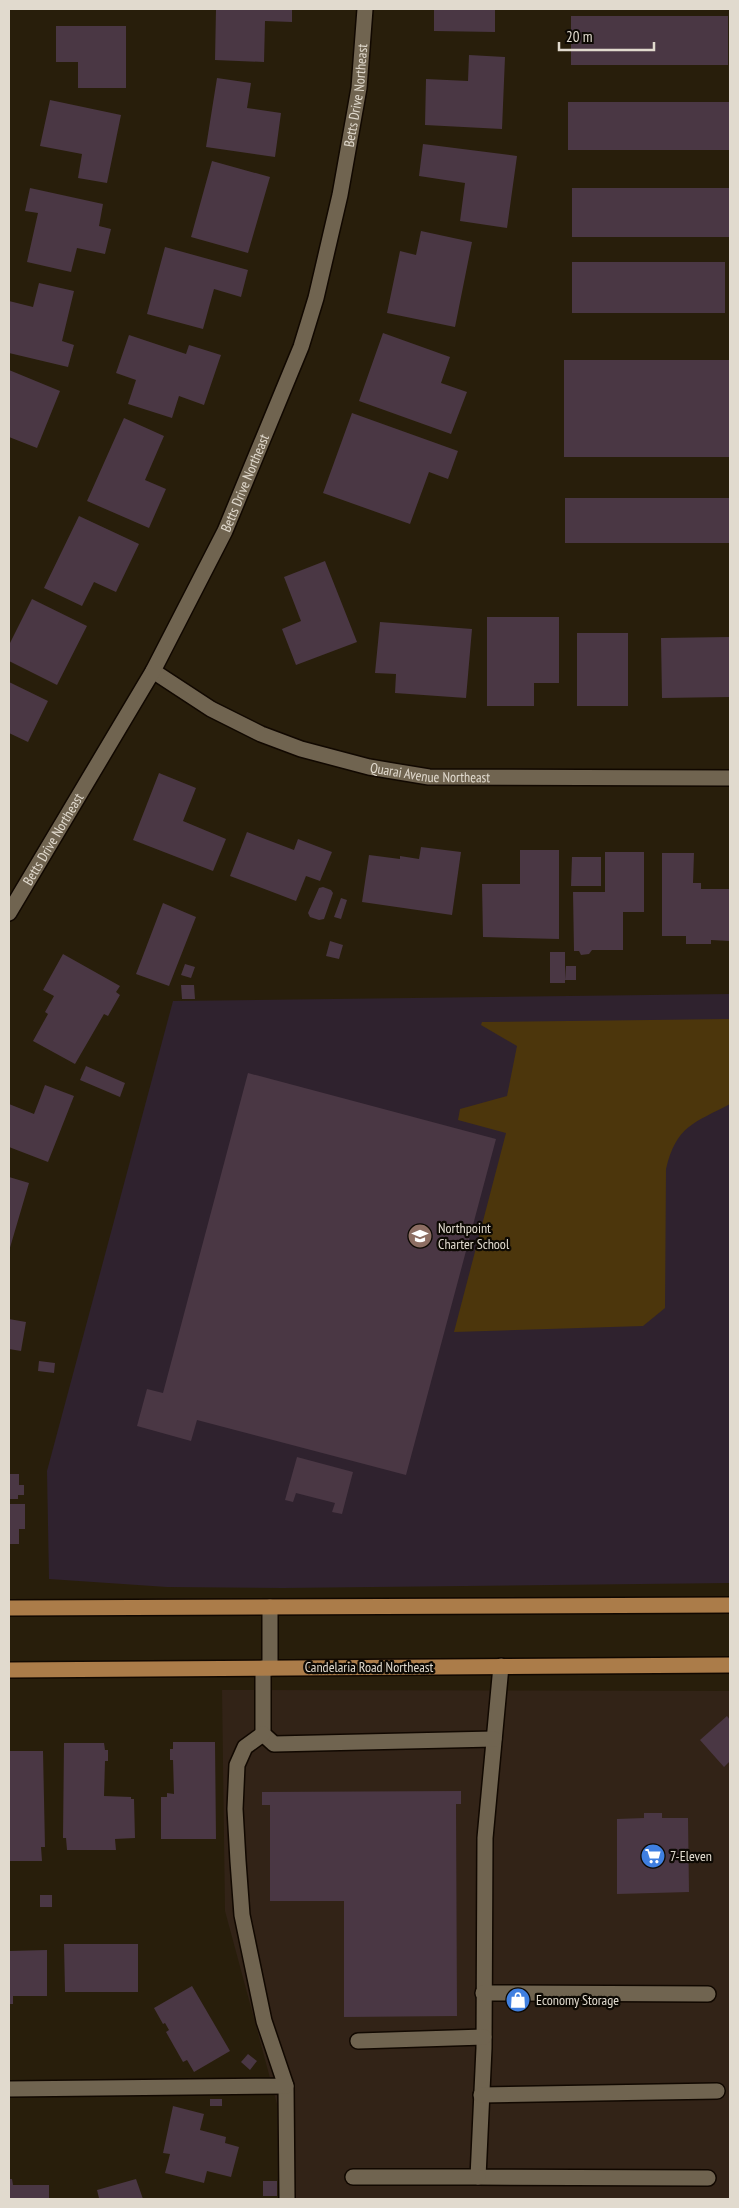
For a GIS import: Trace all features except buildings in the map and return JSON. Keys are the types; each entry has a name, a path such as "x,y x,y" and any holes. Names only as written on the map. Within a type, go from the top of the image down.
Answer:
{"main road":[{"path":"9,1608 730,1605"},
{"name":"Candelaria Road Northeast","path":"9,1670 730,1665"}],"street":[{"name":"Betts Drive Northeast","path":"9,913 153,671 225,531 257,458 301,347 316,298 343,178 359,88 365,9"},
{"name":"Quarai Avenue Northeast","path":"153,671 211,709 260,734 301,749 369,768 430,778 730,778"},
{"path":"270,1607 263,1734 245,1748 237,1765 235,1809 242,1915 264,2020 286,2086 287,2199"},
{"path":"478,2177 484,2037 485,1838 501,1666"},
{"path":"263,1734 274,1744 494,1739"},
{"path":"483,1993 708,1994"},
{"path":"358,2041 484,2037"},
{"path":"9,2089 286,2086"},
{"path":"481,2095 717,2091"},
{"path":"353,2177 708,2178"}],"shaded area":[{"name":"Northpoint Charter School","path":"730,994 730,1583 283,1588 167,1587 49,1579 47,1471 173,1001"},
{"path":"730,1019 730,1104 688,1127 675,1143 666,1169 665,1308 643,1326 454,1332 506,1133 458,1120 460,1109 507,1096 517,1046 481,1025 482,1022"},
{"path":"222,1690 730,1691 730,2199 278,2199 277,2104 225,1911"}],"place":[{"name":"Northpoint Charter School","path":"420,1236"},
{"name":"7-Eleven","path":"653,1856"},
{"name":"Economy Storage","path":"518,2000"}]}
